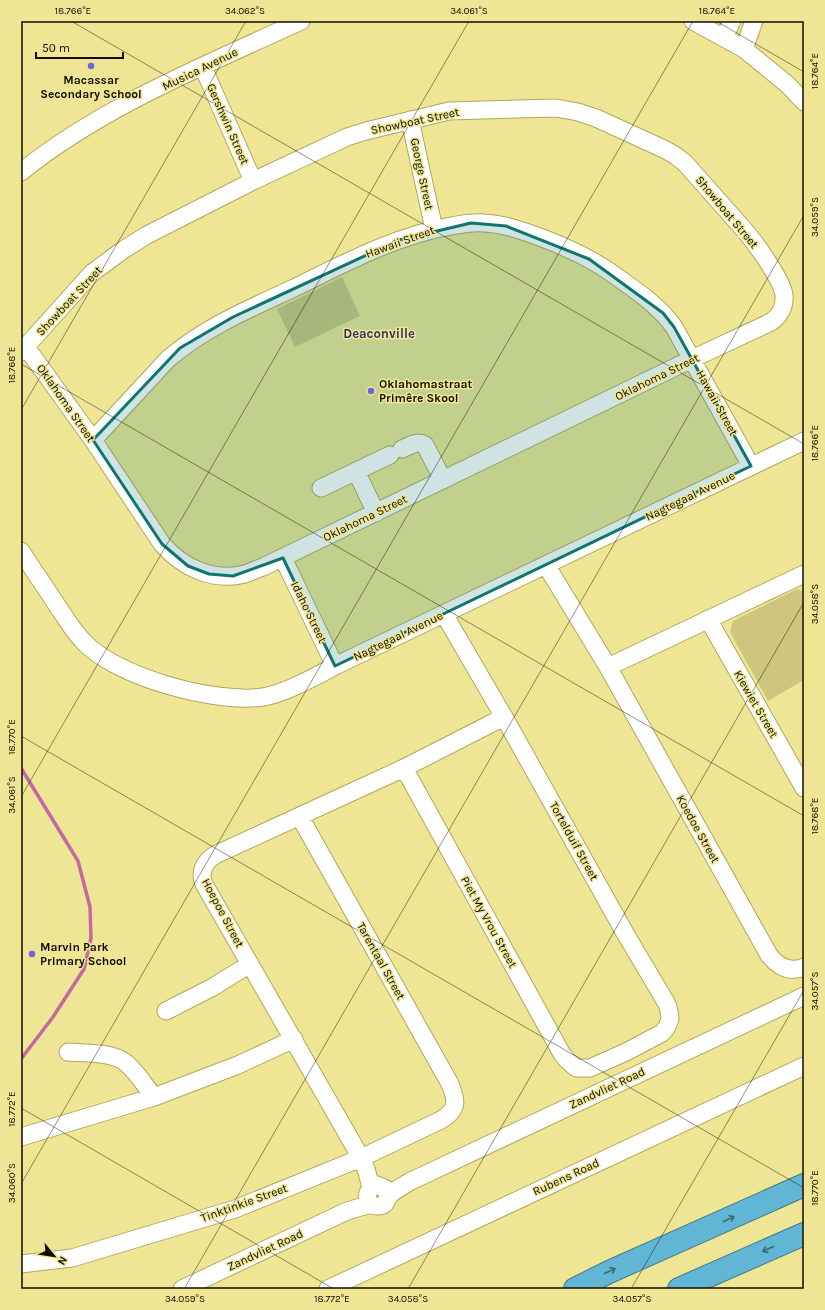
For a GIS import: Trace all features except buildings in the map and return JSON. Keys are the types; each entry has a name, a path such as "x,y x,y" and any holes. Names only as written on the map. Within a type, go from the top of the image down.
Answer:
{"highway":[{"path":"575,1289 609,1272 804,1185"},
{"path":"678,1289 804,1234"}],"street":[{"name":"Musica Avenue","path":"21,172 40,157 83,128 148,93 300,21"},
{"path":"694,21 744,50 788,85 804,102"},
{"path":"724,38 732,21"},
{"path":"744,50 754,21"},
{"name":"Gershwin Street","path":"202,67 253,181"},
{"name":"Showboat Street","path":"24,350 87,279 105,263 147,235 253,181 347,137 448,111 484,109 562,109 578,112 596,118 666,150 685,163 754,242 781,286 784,295 781,312"},
{"name":"George Street","path":"410,120 434,229"},
{"name":"Hawaii Street","path":"93,440 168,359 194,339 232,317 347,262 399,240 434,229 471,223 495,224 534,235 579,253 604,268 642,295 663,313 674,327 751,466"},
{"name":"Oklahoma Street","path":"24,350 93,440 162,544 178,560 188,566 209,574 233,576 245,574 283,558 771,322 781,312"},
{"name":"Nagtegaal Avenue","path":"21,551 73,630 91,649 106,660 150,680 206,694 228,698 264,697 279,692 335,666 804,441"},
{"path":"321,488 416,442 420,442 425,445 443,480"},
{"path":"356,471 376,513"},
{"name":"Idaho Street","path":"283,558 335,666"},
{"name":"Koedoe Street","path":"546,565 608,667 769,955 782,967 792,970 804,967"},
{"path":"608,667 804,574"},
{"name":"Tortelduif Street","path":"444,614 504,717 625,933 667,1004 670,1019 667,1027 662,1033 626,1052 590,1068 582,1068"},
{"name":"Kiewiet Street","path":"708,619 804,788"},
{"name":"Hoepoe Street","path":"376,1193 363,1164 294,1039 204,884 202,879 203,868 206,862 215,855 404,768 504,717"},
{"name":"Piet My Vrou Street","path":"404,768 562,1054 576,1068 582,1068"},
{"name":"Tarentaal Street","path":"300,817 449,1082 455,1097 455,1108"},
{"path":"166,1011 213,987 250,964"},
{"name":"Zandvliet Road","path":"182,1289 347,1211 376,1193 409,1182 804,996"},
{"path":"21,1137 154,1097 238,1065 294,1039"},
{"path":"68,1052 111,1056 120,1059 131,1068 154,1097"},
{"path":"626,1052 638,1074"},
{"name":"Rubens Road","path":"328,1289 804,1066"},
{"name":"Tinktinkie Street","path":"21,1264 72,1258 220,1213 363,1164 448,1116 455,1108"}],"highlighted area":[{"path":"471,223 506,226 589,259 663,313 674,327 751,466 335,666 283,558 233,576 209,574 188,566 162,544 93,440 180,348 233,317 399,240"}],"shaded area":[{"path":"342,277 360,316 295,347 277,309"},
{"path":"797,589 804,592 804,680 768,701 730,632 733,621"}],"waterway":[{"path":"21,768 78,861 90,907 91,938 84,969 53,1017 21,1059"}],"place":[{"name":"Macassar Secondary School","path":"91,66"},
{"name":"Oklahomastraat Primêre Skool","path":"371,391"},
{"name":"Marvin Park Primary School","path":"32,954"}],"district":[{"name":"Deaconville","path":"379,333"}]}
